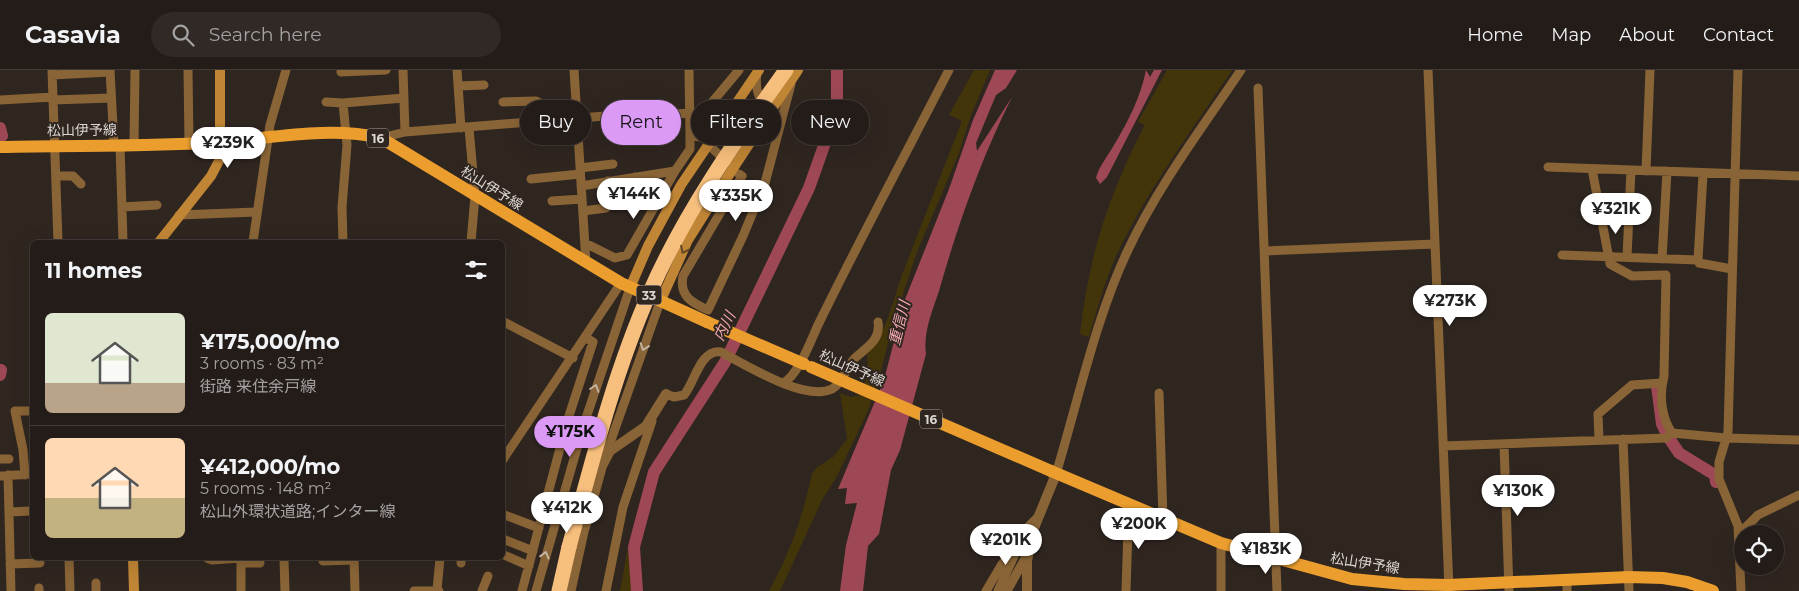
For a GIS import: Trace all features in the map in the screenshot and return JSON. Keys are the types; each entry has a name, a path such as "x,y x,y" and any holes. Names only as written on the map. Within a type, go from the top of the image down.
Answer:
{"highway":[{"name":"33","path":"559,591 602,428 628,349 650,291 692,209 750,121 793,72"}],"main road":[{"path":"160,240 211,176 220,158 220,70"},
{"path":"626,286 681,185 758,72"},
{"path":"777,100 793,72"},
{"name":"松山伊予線","path":"0,147 221,142 268,137 345,134 381,138 626,286 1133,507 1221,543 1277,560 1352,579 1407,588 1567,585 1629,577 1663,578 1687,582 1713,591"},
{"path":"660,302 688,240 749,145"},
{"path":"133,560 134,591"}],"street":[{"path":"134,70 134,144"},
{"path":"188,70 189,143"},
{"path":"253,240 268,137 286,70"},
{"path":"341,72 386,70"},
{"path":"403,70 405,132"},
{"path":"457,70 475,196 471,240"},
{"path":"574,70 575,100"},
{"path":"585,243 615,258 627,255 675,171 690,149 689,70"},
{"path":"591,118 605,116 690,115 700,113 709,106 739,70"},
{"path":"783,383 790,378 805,354 837,287 949,70"},
{"path":"1026,591 1028,553 1038,517 1098,332 1128,250 1157,198 1241,70"},
{"path":"1428,70 1449,588"},
{"path":"1646,171 1650,70"},
{"path":"1738,70 1726,438 1719,462 1718,479 1738,525"},
{"path":"58,240 52,73 110,71 122,206 123,240"},
{"path":"758,72 755,86 761,100"},
{"path":"781,125 793,72"},
{"path":"458,86 484,85"},
{"path":"1258,88 1277,591"},
{"path":"0,100 111,98"},
{"path":"326,102 343,103 404,98"},
{"path":"503,102 520,101"},
{"path":"343,103 347,145 342,207 343,240"},
{"path":"381,138 405,132 520,124"},
{"path":"578,145 586,263"},
{"path":"740,174 742,176 683,276 683,292 690,302 708,310 761,192 776,145"},
{"path":"714,149 729,164"},
{"path":"531,179 613,164"},
{"path":"1548,167 1799,176"},
{"path":"1592,169 1608,257 1612,267 1632,276 1666,275 1661,391 1664,418 1672,433"},
{"path":"1627,257 1631,170"},
{"path":"581,186 675,171"},
{"path":"1662,259 1667,171"},
{"path":"1698,260 1703,174"},
{"path":"56,176 73,176 81,184"},
{"path":"635,177 637,188"},
{"path":"608,181 610,192"},
{"path":"552,201 582,199"},
{"path":"122,206 157,205"},
{"path":"583,211 606,208"},
{"path":"179,215 256,212"},
{"path":"1265,251 1435,244"},
{"path":"1562,255 1698,260 1699,263 1705,265 1732,269"},
{"path":"505,457 586,338 626,286"},
{"path":"536,591 555,518 626,286"},
{"path":"571,591 585,527 602,466 660,302"},
{"path":"602,466 610,451 646,426 666,394 674,397 684,395 705,357 716,351 783,383 812,392 826,391 836,386 855,358 873,343 879,328 878,322"},
{"path":"505,323 573,358"},
{"path":"522,591 567,422 593,342 586,338"},
{"path":"1599,440 1598,414 1635,384 1662,383"},
{"path":"1159,393 1163,519"},
{"path":"11,591 9,538 4,522 9,512 4,475 29,474 15,411 30,411"},
{"path":"606,591 623,507 656,412"},
{"path":"1443,446 1666,438 1672,433 1726,438 1799,440"},
{"path":"1623,439 1629,591"},
{"path":"1504,444 1509,587"},
{"path":"1748,525 1758,515 1799,494"},
{"path":"1126,591 1128,528 1133,507"},
{"path":"9,512 30,511"},
{"path":"543,514 585,527"},
{"path":"505,515 539,528"},
{"path":"998,591 1027,528 1038,517"},
{"path":"9,538 20,538"},
{"path":"505,538 533,551"},
{"path":"1221,543 1221,591"},
{"path":"986,591 1009,554 1019,546"},
{"path":"1007,591 1028,553"},
{"path":"505,555 529,566"},
{"path":"0,556 10,560 40,563"},
{"path":"69,560 70,591"},
{"path":"241,560 241,591"},
{"path":"246,560 260,563"},
{"path":"284,560 285,591"},
{"path":"323,561 338,560"},
{"path":"354,560 355,591"},
{"path":"414,591 433,591 440,560"},
{"path":"1741,575 1741,591"},
{"path":"482,591 488,576"},
{"path":"0,580 11,580"}],"shaded area":[{"path":"974,70 990,70 970,118 959,153 917,252 893,324 868,411 836,478 823,498 780,591 769,591 784,562 795,534 812,474 816,468 833,457 847,439 840,393 850,397 861,395 868,373 867,352 881,334 890,313 900,280 962,121 949,115"},
{"path":"1167,70 1232,70 1171,160 1129,230 1109,274 1089,337 1080,334 1088,279 1102,227 1121,176 1145,125 1138,122"},
{"path":"628,547 632,591 620,591"}],"water":[{"name":"重信川","path":"995,70 1017,70 1006,88 996,95 976,143 977,151 1012,97 990,144 971,192 931,314 925,346 926,354 900,450 891,470 879,534 868,546 863,591 840,591 846,545 857,503 845,504 847,488 838,489 884,380 898,326 895,324 903,311 902,307 949,189 973,120"},
{"path":"1146,70 1150,77 1154,70 1162,70 1107,177 1100,184 1096,178 1097,174 1133,109"}],"waterway":[{"name":"内川","path":"637,591 634,547 654,472 725,362 809,188 837,109 837,70"},
{"path":"0,128 2,136"},
{"path":"0,375 1,370"},
{"path":"1657,386 1662,424 1668,436"},
{"path":"1669,438 1679,453 1715,475 1716,482"}]}
